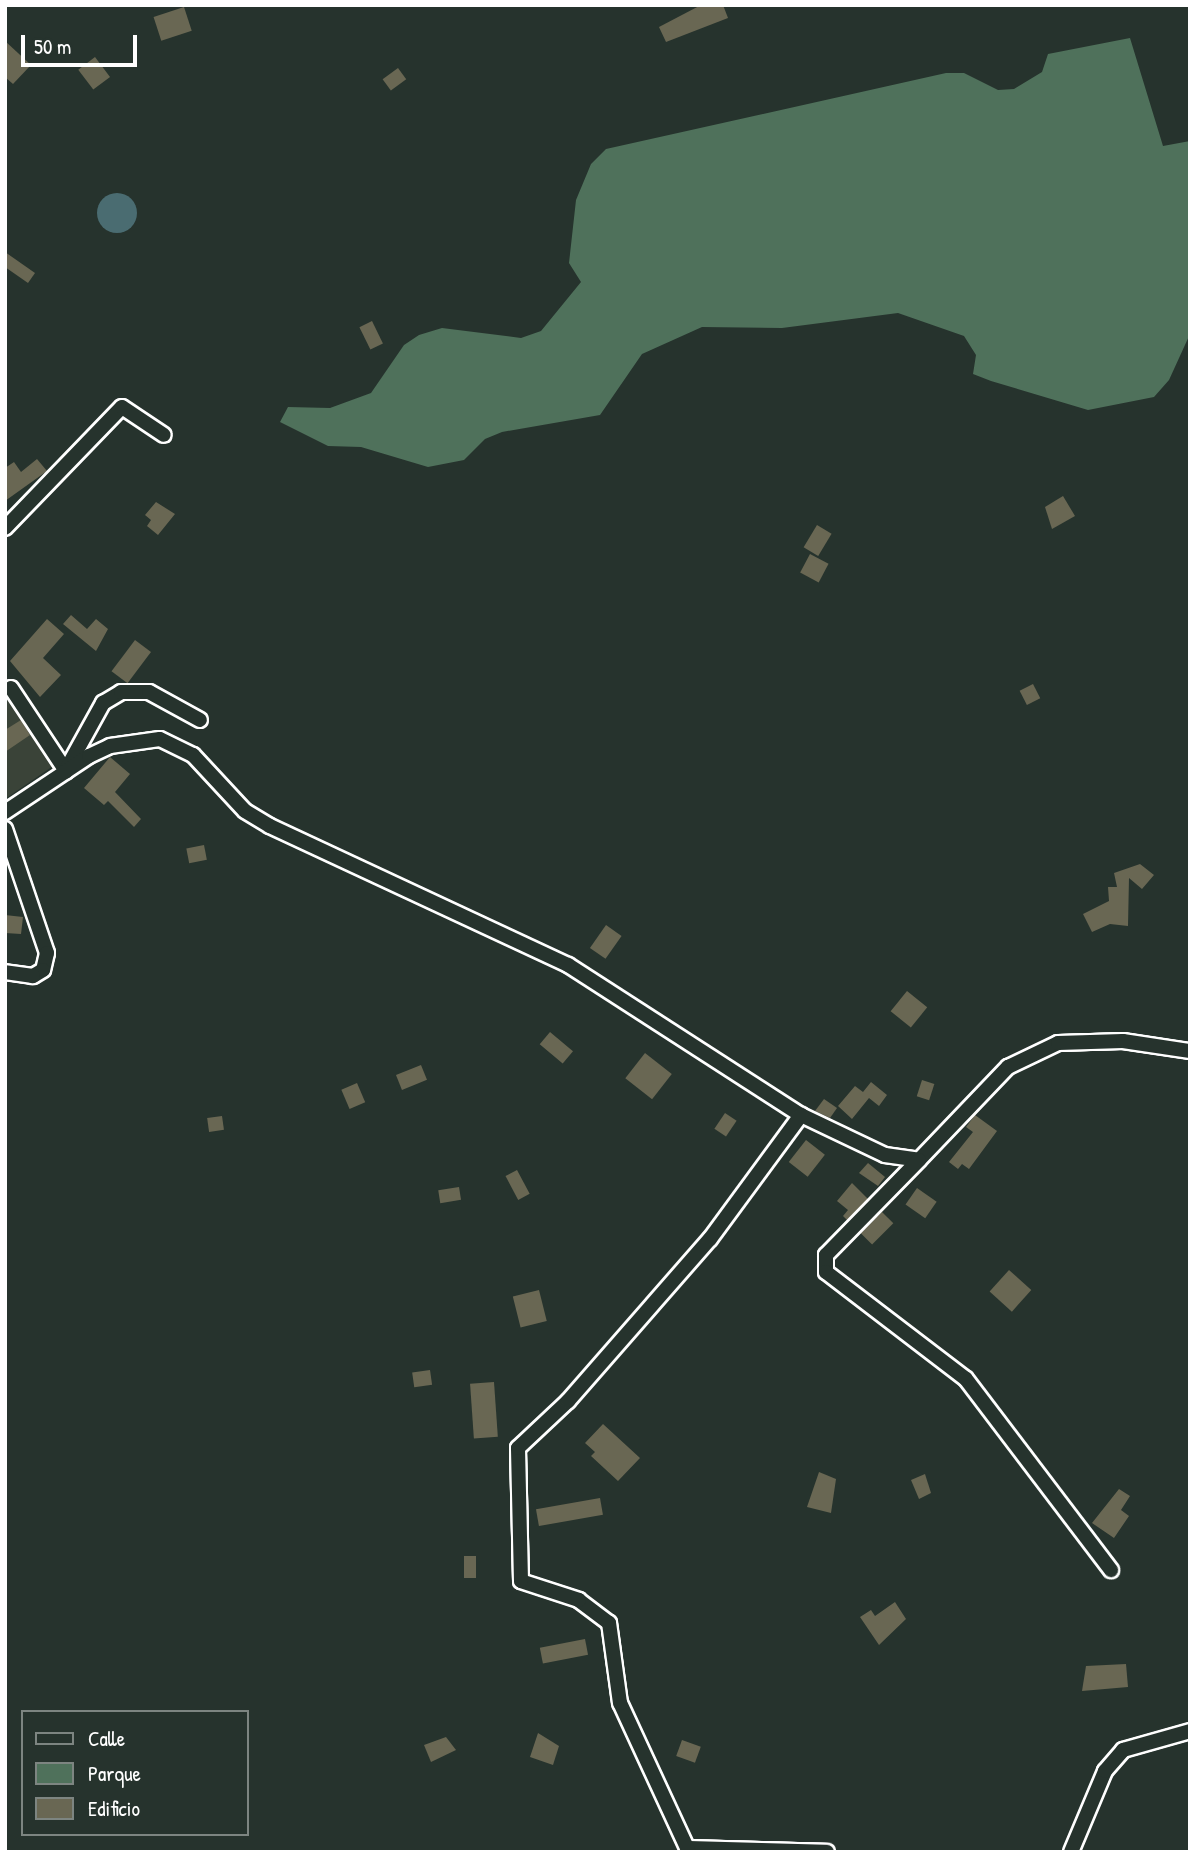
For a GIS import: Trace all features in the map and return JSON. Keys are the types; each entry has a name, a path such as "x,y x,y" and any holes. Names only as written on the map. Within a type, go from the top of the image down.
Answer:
{"street":[{"path":"5,528 122,407 164,435"},
{"path":"11,688 66,771"},
{"path":"66,771 96,713 121,692 149,692 200,720"},
{"path":"5,812 66,771 110,746 160,739 193,755 245,810 271,826 568,965 801,1115 886,1155 919,1160"},
{"path":"5,829 47,953 43,970 33,976 5,972"},
{"path":"1111,1570 966,1379 827,1272 826,1255 919,1160 985,1087 1026,1055 1084,1040 1190,1051"},
{"path":"801,1115 710,1239 568,1401 518,1448 521,1581 579,1600 609,1623 620,1703 688,1850 827,1852"},
{"path":"1071,1852 1099,1783 1123,1750 1190,1731"}],"shaded area":[{"path":"5,687 56,764 5,799"}],"green space":[{"path":"1130,38 1163,146 1190,141 1190,334 1169,380 1154,397 1088,410 991,381 973,374 976,355 964,336 898,313 782,328 702,327 642,354 600,415 502,432 485,439 464,460 428,467 361,447 328,446 280,422 288,407 330,408 371,393 404,345 419,335 442,328 521,338 541,331 581,282 569,263 576,200 591,164 606,149 946,73 964,73 998,90 1014,89 1042,72 1048,54"}],"water":[{"path":"117,193 125,194 131,199 136,205 136,221 131,227 125,232 117,233 109,232 103,227 98,221 97,213 98,205 103,199 109,194"}],"building":[{"path":"701,5 723,5 728,18 666,42 659,27"},
{"path":"184,7 192,31 161,41 154,17"},
{"path":"5,41 31,65 13,84 5,77"},
{"path":"95,57 110,77 93,90 78,70"},
{"path":"398,68 406,79 391,90 383,79"},
{"path":"5,252 35,273 28,283 5,267"},
{"path":"372,321 383,343 370,350 359,327"},
{"path":"37,459 47,471 5,501 5,468 14,462 21,472"},
{"path":"1063,496 1075,516 1052,529 1045,507"},
{"path":"156,502 175,514 158,535 147,526 151,520 145,515"},
{"path":"817,525 832,534 818,556 804,547"},
{"path":"810,554 829,564 819,582 800,573"},
{"path":"71,615 87,629 96,619 108,629 96,651 63,624"},
{"path":"47,619 64,634 43,658 61,675 40,697 10,661"},
{"path":"135,640 151,652 128,683 112,671"},
{"path":"1033,684 1040,698 1027,705 1020,691"},
{"path":"21,720 30,735 5,752 5,730"},
{"path":"110,757 130,774 115,792 141,819 134,827 108,801 104,805 84,788"},
{"path":"204,845 207,860 189,863 186,848"},
{"path":"1140,864 1154,875 1142,889 1129,878 1128,926 1110,924 1092,932 1083,914 1109,901 1108,887 1117,887 1114,873"},
{"path":"5,915 23,917 21,934 5,933"},
{"path":"606,925 622,936 606,959 590,948"},
{"path":"907,991 927,1007 911,1028 891,1011"},
{"path":"550,1032 573,1051 563,1064 540,1044"},
{"path":"645,1053 672,1074 652,1099 625,1078"},
{"path":"421,1065 427,1080 402,1090 396,1075"},
{"path":"922,1080 934,1084 929,1100 917,1096"},
{"path":"871,1082 887,1095 879,1106 869,1098 852,1119 838,1106 855,1086 863,1092"},
{"path":"357,1083 365,1102 350,1109 341,1090"},
{"path":"824,1099 837,1108 830,1118 815,1111"},
{"path":"725,1113 737,1121 726,1137 714,1129"},
{"path":"975,1115 997,1131 969,1169 962,1164 958,1169 949,1162 973,1132 966,1127"},
{"path":"222,1116 224,1130 209,1132 207,1118"},
{"path":"806,1140 825,1155 808,1177 789,1162"},
{"path":"868,1163 885,1177 878,1186 859,1173"},
{"path":"517,1170 530,1194 518,1200 506,1176"},
{"path":"852,1183 868,1199 847,1220 843,1216 848,1210 837,1201"},
{"path":"459,1187 461,1200 440,1203 438,1190"},
{"path":"917,1188 937,1202 925,1218 906,1204"},
{"path":"882,1212 893,1223 872,1245 861,1233"},
{"path":"1009,1270 1031,1290 1012,1312 990,1292"},
{"path":"539,1290 547,1321 521,1328 513,1297"},
{"path":"430,1370 432,1385 414,1387 412,1373"},
{"path":"494,1382 498,1437 474,1439 470,1384"},
{"path":"603,1424 640,1458 618,1481 591,1456 595,1452 585,1443"},
{"path":"819,1472 836,1479 831,1513 807,1507"},
{"path":"925,1474 931,1493 919,1499 911,1480"},
{"path":"1119,1489 1130,1496 1121,1510 1129,1516 1114,1538 1092,1523"},
{"path":"600,1498 603,1515 539,1526 536,1509"},
{"path":"464,1556 476,1556 476,1578 464,1578"},
{"path":"895,1602 906,1619 879,1645 860,1617 871,1610 875,1616"},
{"path":"585,1639 588,1655 543,1663 540,1648"},
{"path":"1126,1664 1128,1687 1082,1691 1086,1666"},
{"path":"538,1733 559,1746 553,1765 530,1757"},
{"path":"446,1737 456,1750 431,1762 424,1745"},
{"path":"682,1740 701,1747 695,1763 676,1756"}]}
